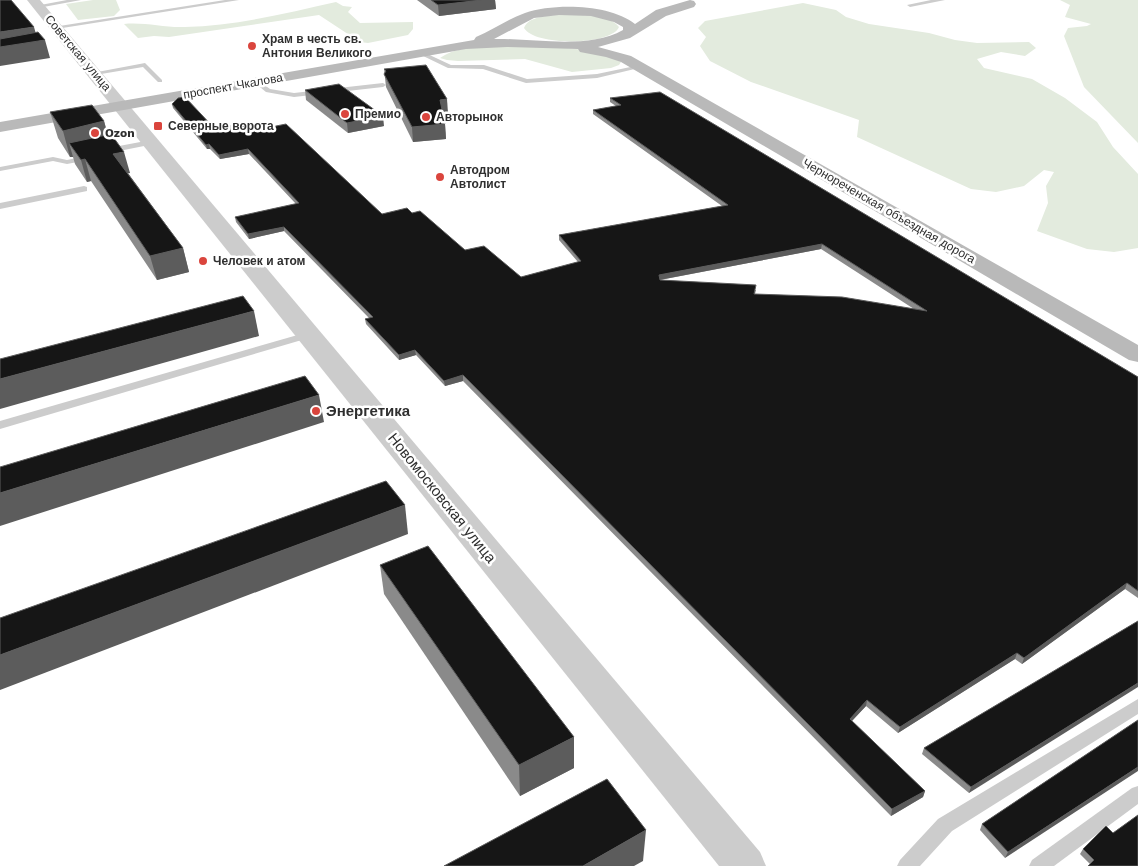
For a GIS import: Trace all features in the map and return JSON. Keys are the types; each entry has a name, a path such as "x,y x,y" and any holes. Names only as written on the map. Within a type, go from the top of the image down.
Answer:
{"main road":[{"path":"633,63 623,46 627,33 629,24 621,19 529,3 516,22 514,31 524,38 560,44 598,43 627,33 661,13 704,1"},
{"path":"646,8 690,4"},
{"path":"466,45 489,37 516,22 534,15 630,9"},
{"path":"466,45 542,42"},
{"name":"Чернореченская объездная дорога","path":"560,44 609,53 633,63 1138,355"},
{"name":"проспект Чкалова","path":"0,127 466,45"}],"street":[{"name":"Советская улица","path":"36,3 122,106"},
{"name":"Новомосковская улица","path":"122,106 308,335 746,866"}],"lane":[{"path":"36,3 78,0"},
{"path":"56,26 236,0"},
{"path":"910,5 942,0"},
{"path":"421,53 450,66 484,67 526,81 597,76 633,63"},
{"path":"95,73 145,65 160,81"},
{"path":"257,82 268,91 294,95 383,85"},
{"path":"0,169 53,159 67,162 109,154 122,148 152,142"},
{"path":"0,206 84,189"},
{"path":"0,425 308,335"},
{"path":"907,866 945,825 1138,706"},
{"path":"1039,866 1138,794"}],"shaded area":[{"path":"93,0 116,0 120,10 114,16 78,20 66,4"},
{"path":"1060,0 1138,0 1138,143 1084,87 1064,36 1068,28 1091,24 1065,17 1070,5"},
{"path":"336,2 343,6 352,7 348,12 360,23 413,22 413,29 408,35 368,43 360,42 319,15 169,37 138,38 124,24 177,27 204,26 261,18"},
{"path":"803,3 836,10 846,17 869,24 929,33 955,40 977,43 1029,42 1036,48 1025,56 1001,52 977,59 984,68 1032,79 1065,98 1097,122 1113,147 1138,174 1138,248 1114,252 1087,249 1037,231 1048,203 1046,186 1054,172 1044,170 1024,186 996,192 971,189 857,137 859,120 751,82 710,61 700,46 706,37 698,28 705,21"},
{"path":"563,14 601,17 615,23 619,27 613,33 602,38 572,41 556,41 542,38 531,34 524,28 535,18"},
{"path":"483,46 535,46 590,51 621,62 619,65 611,68 572,72 525,59 458,61 440,58 455,51"}],"building":[{"path":"0,0 11,0 34,27 0,32"},
{"path":"431,0 482,0 438,5"},
{"path":"38,32 45,40 0,47 0,39"},
{"path":"426,65 447,99 440,100 445,124 412,127 384,74 386,71 384,69"},
{"path":"339,84 383,116 347,123 305,90"},
{"path":"660,92 1138,377 1138,591 1127,583 1024,658 1017,653 900,727 867,700 850,719 925,791 892,809 463,375 444,381 415,350 399,355 365,319 373,317 284,227 248,234 235,217 299,203 248,149 219,155 209,144 206,145 172,104 178,98 185,97 215,129 244,123 251,131 286,124 382,214 407,208 412,213 420,211 465,250 484,246 521,277 581,261 559,235 728,205 593,110 621,105 610,98","holes":["822,244 927,311 842,297 754,294 756,285 660,280 659,275"]},
{"path":"92,105 104,121 63,131 50,112"},
{"path":"111,134 124,152 113,154 183,248 150,256 85,159 81,160 69,143"},
{"path":"243,296 254,311 0,379 0,359"},
{"path":"305,376 319,395 0,493 0,467"},
{"path":"386,481 405,505 0,655 0,618"},
{"path":"428,546 574,737 519,765 380,565"},
{"path":"1138,621 1138,683 971,787 924,748"},
{"path":"1138,720 1138,767 1008,852 982,824"},
{"path":"607,779 646,830 583,866 444,866"},
{"path":"1138,815 1138,866 1088,866 1094,860 1083,849 1106,826 1113,833"}],"place":[{"name":"Храм в честь св. Антония Великого","path":"252,46"},
{"name":"Премио","path":"345,114"},
{"name":"Авторынок","path":"426,117"},
{"name":"Северные ворота","path":"158,126"},
{"name":"Ozon","path":"95,133"},
{"name":"Автодром Автолист","path":"440,177"},
{"name":"Человек и атом","path":"203,261"},
{"name":"Энергетика","path":"316,411"}]}
